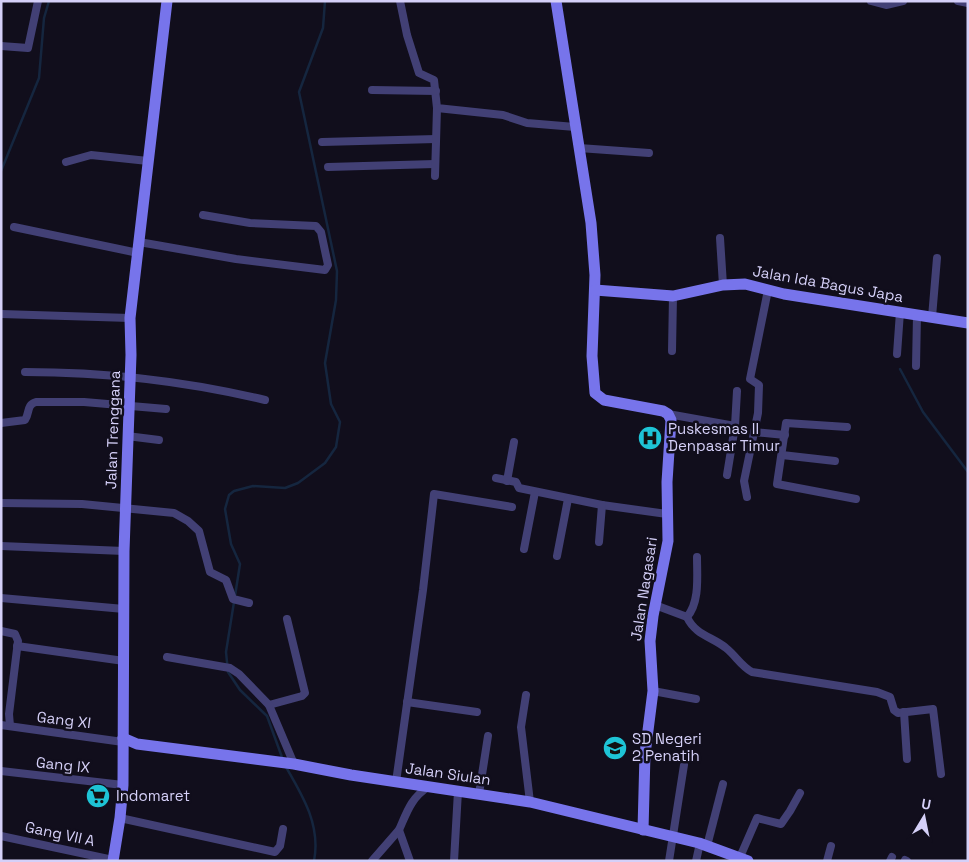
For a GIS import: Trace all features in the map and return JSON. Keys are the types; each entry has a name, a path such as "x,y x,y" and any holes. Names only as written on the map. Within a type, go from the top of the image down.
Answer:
{"street":[{"path":"1,46 28,48 38,1"},
{"name":"Jalan Trenggana","path":"113,860 120,818 122,784 124,551 130,318 167,1"},
{"path":"400,1 407,35 419,73 434,80 437,108 435,176"},
{"path":"556,1 591,223 594,290 592,356 596,395 604,400 734,426"},
{"path":"871,1 886,5 903,1"},
{"path":"958,1 968,3"},
{"path":"372,90 436,91"},
{"path":"437,108 503,115 527,123 575,127"},
{"path":"322,142 436,139"},
{"path":"579,148 649,153"},
{"path":"66,162 92,155 148,161"},
{"path":"328,167 435,164"},
{"path":"14,227 138,248 324,270 328,265 321,232 316,226 250,223 202,215"},
{"path":"720,238 724,286"},
{"path":"932,317 937,258"},
{"name":"Jalan Ida Bagus Japa","path":"594,290 673,296 744,284 768,290 968,323"},
{"path":"747,497 744,481 754,432 760,385 750,379 768,290"},
{"path":"672,351 673,296"},
{"path":"897,354 900,312"},
{"path":"1,314 130,318"},
{"path":"916,366 917,315"},
{"path":"25,372 130,376 198,385 265,400"},
{"path":"727,474 738,391"},
{"path":"1,423 25,420 28,408 36,402 84,402 166,409"},
{"name":"Jalan Nagasari","path":"643,830 645,754 653,691 650,641 655,604 667,550 671,420 668,414"},
{"path":"847,427 786,423 777,484 856,499"},
{"path":"754,432 785,435"},
{"path":"127,436 159,440"},
{"path":"507,481 514,442"},
{"path":"782,454 835,461"},
{"path":"496,478 516,482 519,488 568,499 667,514"},
{"path":"524,549 535,492"},
{"path":"399,782 407,702 434,494 512,507"},
{"path":"557,556 568,499"},
{"path":"1,503 44,502 168,512 188,521 200,535 210,572 226,580 233,599 249,603"},
{"path":"599,542 602,505"},
{"path":"1,546 124,551"},
{"path":"687,618 692,611 694,602 697,557"},
{"path":"1,598 124,609"},
{"path":"655,604 687,618 695,629 728,649 741,664 752,672 877,692 890,697 895,712 933,709 941,774"},
{"path":"269,705 302,696 305,693 287,619"},
{"path":"1,632 15,634 17,646 9,714 10,726"},
{"path":"17,646 124,661"},
{"path":"167,657 226,666 239,674 269,705 283,762"},
{"path":"653,691 696,699"},
{"path":"526,695 521,727 530,802"},
{"path":"407,702 476,712"},
{"path":"904,712 907,759"},
{"name":"Gang XI","path":"1,725 123,742"},
{"path":"479,794 488,736"},
{"name":"Jalan Siulan","path":"123,742 283,762 530,802 704,845 744,859"},
{"path":"669,861 684,765"},
{"name":"Gang IX","path":"1,771 122,784"},
{"path":"696,861 704,845 723,784"},
{"path":"372,861 400,830 410,804 424,786"},
{"path":"454,861 458,791"},
{"path":"744,859 757,818 781,824 800,793"},
{"path":"120,818 274,852 280,846 283,829"},
{"path":"400,830 410,861"},
{"name":"Gang VII A","path":"1,836 113,860"},
{"path":"827,861 831,846"}],"waterway":[{"path":"1,171 39,78 44,18 49,1"},
{"path":"235,596 240,564 231,544 225,509 229,495 234,491 253,486 285,488 298,483 325,463 336,447 340,422 331,404 325,363 336,300 337,271 299,92 323,28 325,1"},
{"path":"900,369 923,412 968,472"},
{"path":"234,602 226,652 228,672 240,690 267,716 283,760"},
{"path":"286,767 299,789 313,824 316,848 314,861"}],"place":[{"name":"Puskesmas II Denpasar Timur","path":"650,438"},
{"name":"SD Negeri 2 Penatih","path":"615,748"},
{"name":"Indomaret","path":"98,796"}]}
